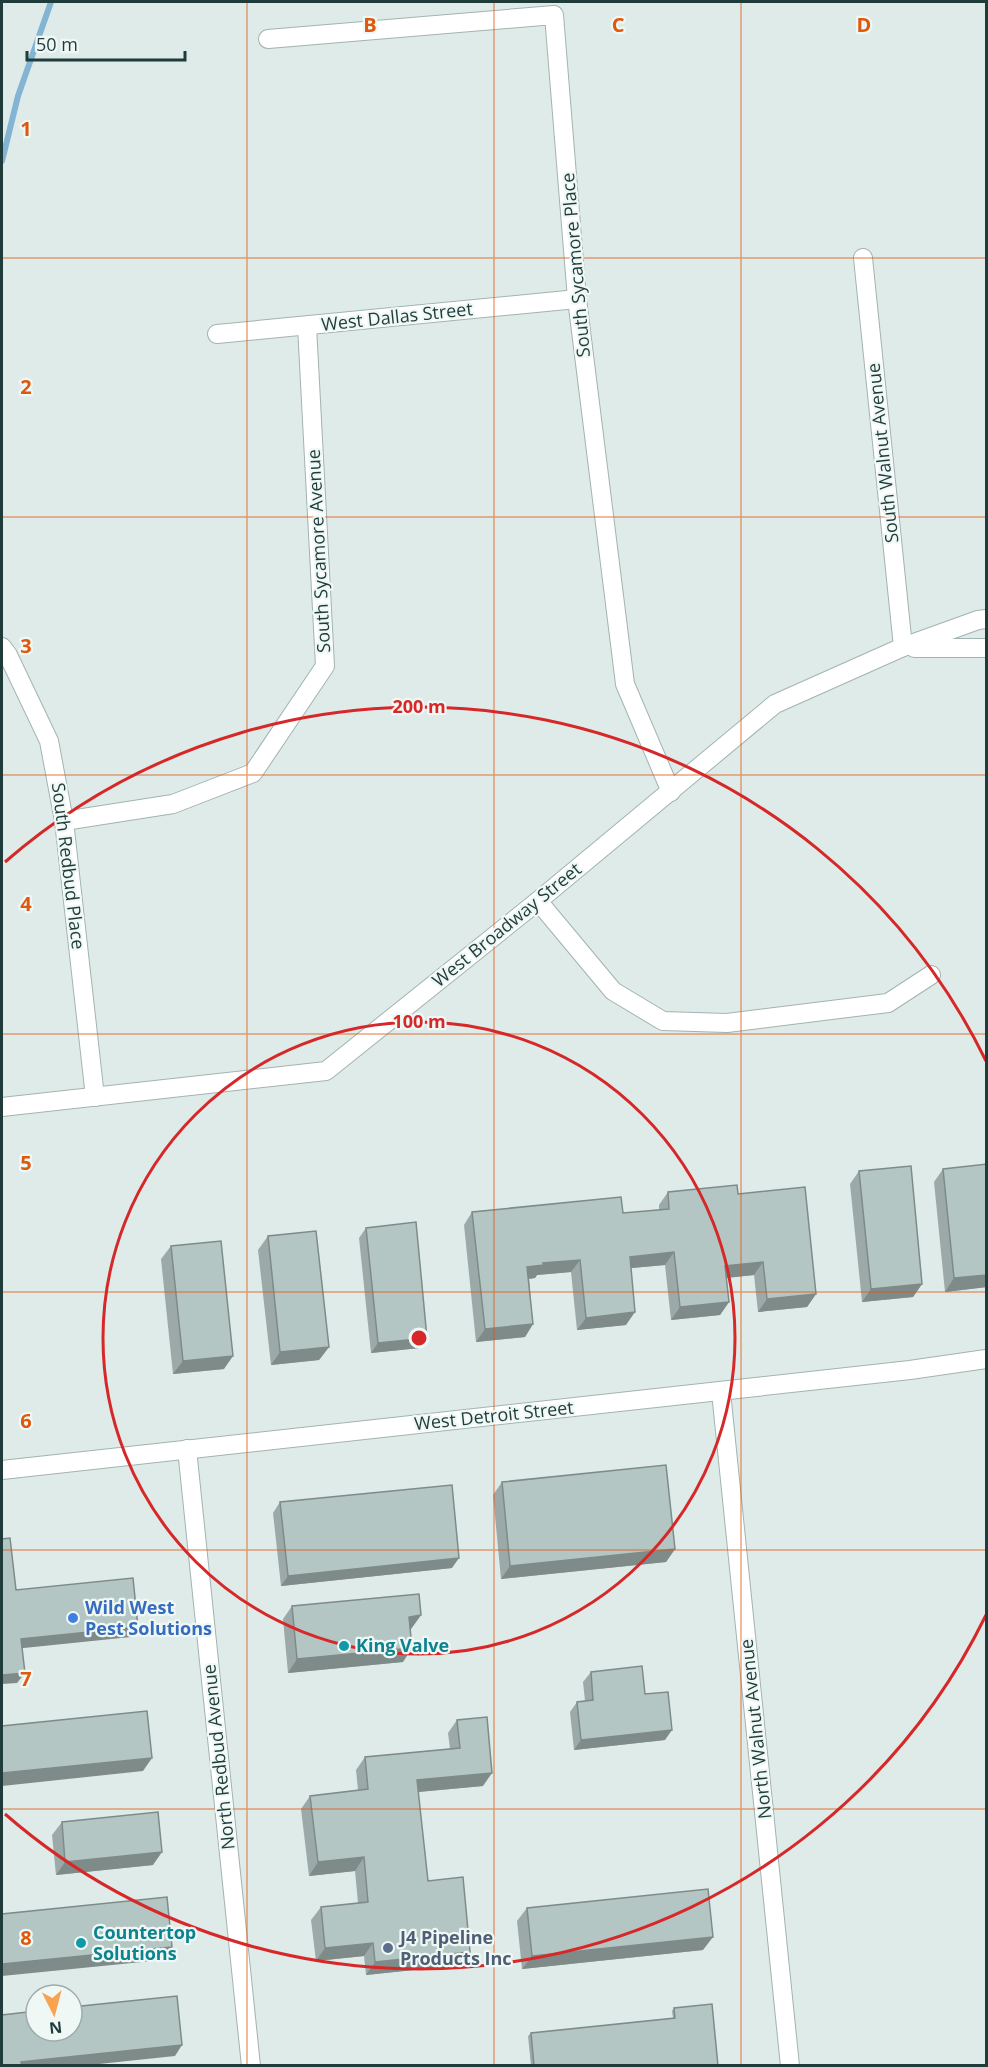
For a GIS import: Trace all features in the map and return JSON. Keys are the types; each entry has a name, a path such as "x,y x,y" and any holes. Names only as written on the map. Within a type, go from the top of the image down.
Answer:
{"street":[{"name":"South Sycamore Place","path":"267,39 554,15 577,299 625,684 671,792"},
{"name":"South Walnut Avenue","path":"863,258 903,647"},
{"name":"West Dallas Street","path":"217,334 577,299"},
{"name":"South Sycamore Avenue","path":"64,821 173,804 254,773 325,666 308,326"},
{"name":"West Broadway Street","path":"2,1107 326,1071 538,901 775,704 903,647 978,620 987,619"},
{"name":"South Redbud Place","path":"2,647 50,741 64,821 95,1097"},
{"name":"West Broadway Street","path":"903,647 987,648"},
{"path":"538,901 613,991 663,1021 727,1023 888,1003 932,975"},
{"name":"West Detroit Street","path":"2,1470 721,1392 987,1359"},
{"name":"North Walnut Avenue","path":"721,1392 790,2066"},
{"name":"North Redbud Avenue","path":"187,1449 251,2066"}],"building":[{"path":"987,1164 987,1275 954,1278 943,1169"},
{"path":"911,1166 922,1284 871,1289 859,1171"},
{"path":"737,1185 738,1194 805,1187 816,1294 767,1299 763,1262 725,1266 729,1302 680,1307 674,1252 630,1257 635,1312 586,1318 580,1260 543,1263 544,1265 527,1267 533,1324 485,1329 472,1212 621,1197 623,1213 669,1209 668,1192"},
{"path":"416,1222 427,1338 378,1343 366,1228"},
{"path":"316,1231 329,1347 280,1352 268,1236"},
{"path":"221,1241 233,1356 183,1361 171,1246"},
{"path":"666,1465 675,1549 510,1566 502,1482"},
{"path":"452,1485 459,1558 288,1576 280,1502"},
{"path":"10,1538 16,1590 133,1578 138,1627 21,1639 25,1673 2,1675 2,1539"},
{"name":"King Valve","path":"419,1594 421,1615 409,1617 412,1648 297,1659 292,1606"},
{"path":"642,1666 645,1694 668,1692 672,1730 581,1740 577,1702 593,1700 591,1672"},
{"path":"147,1711 152,1758 2,1773 2,1726"},
{"path":"487,1717 492,1773 417,1780 428,1881 463,1877 470,1952 375,1962 373,1943 325,1948 321,1907 368,1902 364,1857 318,1862 310,1796 368,1789 365,1757 460,1748 457,1720"},
{"path":"158,1812 162,1852 65,1862 62,1822"},
{"path":"708,1889 713,1937 532,1956 527,1908"},
{"name":"Countertop Solutions","path":"167,1897 172,1947 2,1964 2,1914"},
{"path":"177,1996 182,2045 21,2062 22,2066 2,2066 2,2015 24,2012 24,2043 84,2043 84,2006"},
{"path":"712,2004 718,2066 534,2066 531,2033 675,2018 674,2008"}],"waterway":[{"path":"2,161 18,96 51,2"}],"place":[{"name":"Wild West Pest Solutions","path":"73,1618"},
{"name":"King Valve","path":"344,1646"},
{"name":"Countertop Solutions","path":"81,1943"},
{"name":"J4 Pipeline Products Inc","path":"388,1948"}]}
